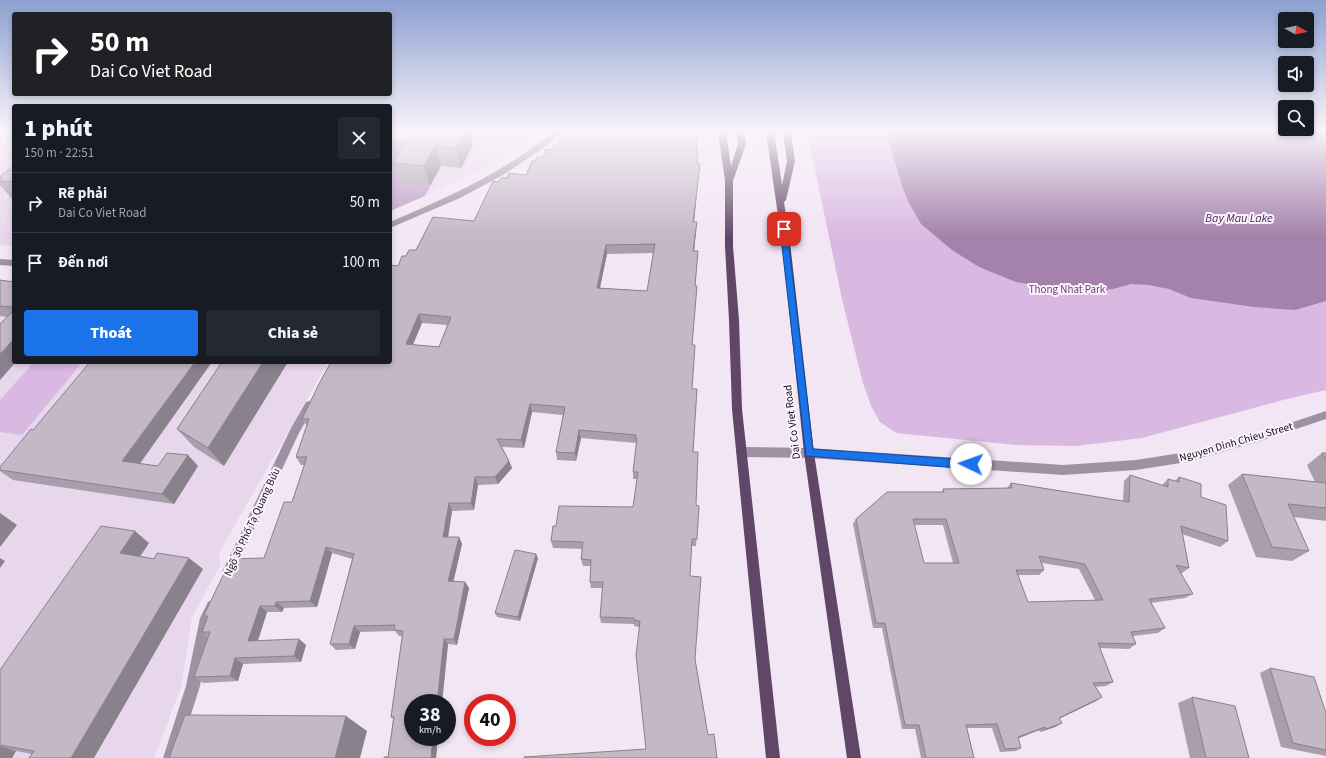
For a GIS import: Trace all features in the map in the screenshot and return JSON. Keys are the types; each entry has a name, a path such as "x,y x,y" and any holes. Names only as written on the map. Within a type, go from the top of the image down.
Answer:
{"main road":[{"path":"727,166 729,181 729,246 734,320 737,409 773,758"},
{"path":"729,181 734,166"},
{"path":"775,166 780,208"},
{"name":"Dai Co Viet Road","path":"790,166 780,208 787,251 809,453 854,758"}],"street":[{"path":"392,224 495,177 513,166"},
{"path":"0,262 12,263"},
{"name":"Ngõ 30 Phố Tạ Quang Bửu","path":"222,585 295,431 314,396"},
{"name":"Nguyen Dinh Chieu Street","path":"741,452 809,453 902,461 1063,470 1136,465 1187,457 1260,437 1326,415"},
{"path":"170,758 193,686 206,618 215,598"}],"shaded area":[{"path":"0,166 12,166 12,246 0,245"},
{"path":"392,166 485,166 478,171 392,210"},
{"path":"392,166 410,166 400,183 430,186 425,196 392,210"},
{"path":"0,291 12,293 12,364 327,364 219,553 221,564 192,617 181,687 154,758 0,758"}],"green space":[{"name":"Thong Nhat Park","path":"814,166 1326,166 1326,390 1142,438 1076,446 1016,445 896,433 880,422 871,406 863,383 842,299"},
{"path":"32,364 80,365 22,435 0,432 0,400"}],"water":[{"name":"Bay Mau Lake","path":"896,166 1326,166 1326,301 1295,310 1254,307 1191,298 1169,289 1149,285 1131,284 1113,289 1089,291 1060,289 1016,282 979,267 952,250 921,224 908,201"}],"building":[{"path":"530,166 700,166 693,222 697,222 693,251 698,251 695,286 697,286 692,345 695,345 692,389 697,389 693,452 698,452 696,505 699,506 697,539 692,539 690,576 701,577 695,659 708,735 714,734 717,758 524,758 646,749 636,655 640,621 634,620 634,618 600,617 603,582 590,582 591,560 581,559 583,542 551,541 553,526 556,526 559,506 633,507 638,472 633,472 637,438 635,438 636,435 579,430 575,453 556,452 565,407 530,404 521,440 497,439 509,461 495,477 475,477 471,503 449,503 443,537 459,537 448,581 465,582 454,639 444,639 438,694 404,694 404,746 432,746 431,758 384,758 388,757 394,717 391,717 403,631 394,630 395,625 354,626 349,644 330,644 354,554 326,547 310,601 276,602 275,606 260,606 248,641 299,639 294,656 235,658 230,676 194,677 210,632 202,632 208,616 205,616 205,613 231,559 264,558 284,502 292,502 307,457 296,457 309,419 302,419 330,364 392,364 392,265 398,266 402,256 406,256 409,250 416,250 433,217 474,221 493,181 499,182 501,178 507,178 509,173 526,175","holes":["655,244 647,291 597,288 606,245","419,314 451,317 439,347 406,344"]},
{"path":"12,167 12,182 0,181 0,177"},
{"path":"0,280 12,282 12,307 0,306"},
{"path":"12,312 12,341 0,354 0,324"},
{"path":"88,364 194,364 122,461 158,466 167,453 188,455 162,494 0,470 0,467 31,429 33,430"},
{"path":"221,364 262,364 208,448 177,429"},
{"path":"1322,453 1326,453 1326,460"},
{"path":"1242,474 1326,483 1326,508 1288,504 1309,551 1272,547"},
{"path":"1130,475 1168,487 1168,479 1179,482 1179,477 1201,484 1201,497 1226,505 1228,541 1181,526 1189,568 1176,565 1193,594 1149,599 1165,628 1131,632 1136,644 1098,643 1113,682 1093,683 1102,697 1059,718 1062,723 1046,729 1045,727 1018,737 1021,748 1005,749 997,724 966,725 974,758 926,758 919,725 905,725 885,623 876,623 856,519 887,492 944,492 943,489 1012,488 1011,483 1129,502","holes":["913,519 946,519 959,563 924,563","1039,556 1085,564 1103,600 1028,602 1016,570 1044,570"]},
{"path":"101,526 135,531 120,553 154,559 157,553 189,558 71,758 29,758 34,751 0,745 0,670"},
{"path":"515,550 536,554 518,617 495,613"},
{"path":"1270,668 1314,677 1326,713 1326,750 1293,743"},
{"path":"1192,697 1235,706 1249,758 1206,758"},
{"path":"185,715 346,716 335,758 169,758"}],"route":[{"path":"784,229 809,453 872,457 902,461 971,464"}]}
